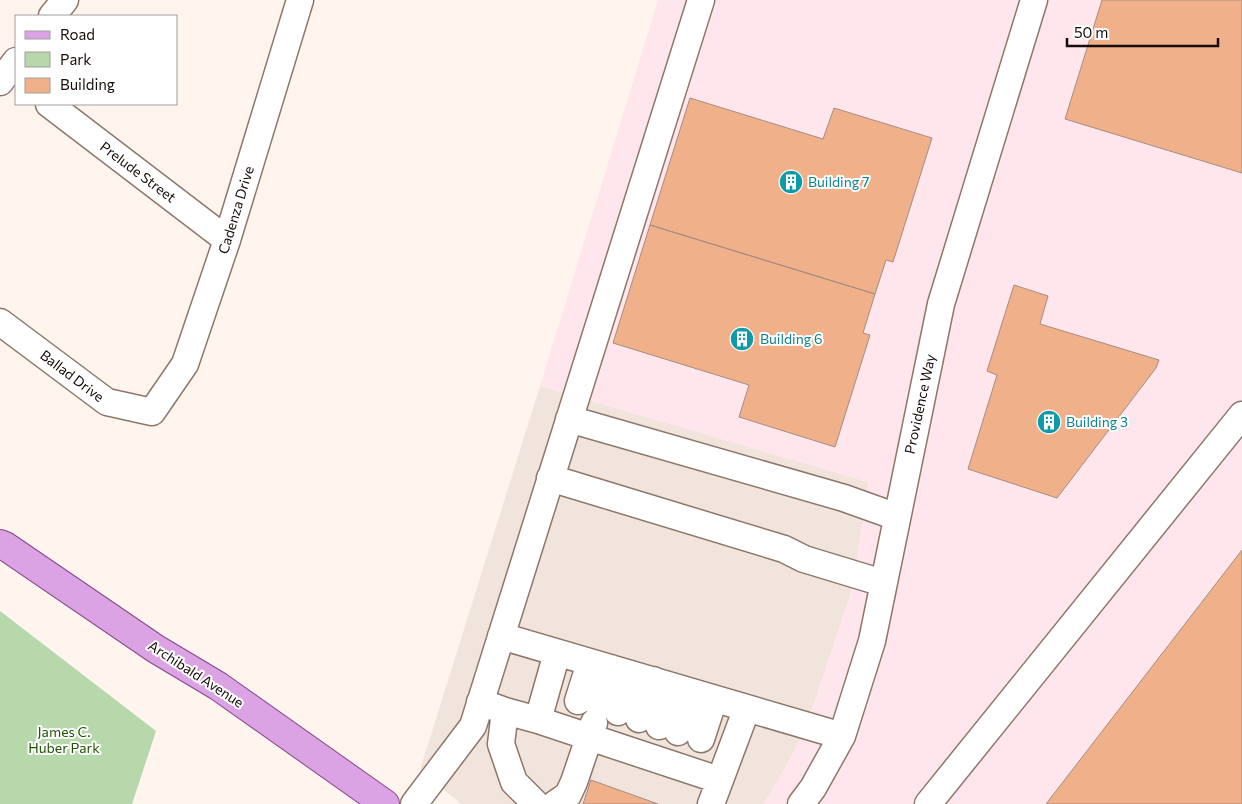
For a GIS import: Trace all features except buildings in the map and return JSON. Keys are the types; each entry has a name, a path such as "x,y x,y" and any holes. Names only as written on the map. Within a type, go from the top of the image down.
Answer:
{"main road":[{"name":"Archibald Avenue","path":"2,542 156,649 218,686 385,804"}],"street":[{"path":"53,15 65,0"},
{"path":"414,804 473,726 701,0"},
{"name":"Providence Way","path":"801,804 813,788 842,736 872,640 941,304 1034,0"},
{"name":"Cadenza Drive","path":"152,412 185,364 227,240 294,3"},
{"name":"Prelude Street","path":"50,105 227,240"},
{"name":"Ballad Drive","path":"0,322 108,402 152,412"},
{"path":"928,804 1242,415"},
{"path":"569,419 844,498 897,517"},
{"path":"550,478 784,549 804,559 884,583"},
{"path":"501,636 842,736"},
{"path":"538,720 557,653"},
{"path":"555,804 568,795 574,782 634,735 652,680"},
{"path":"634,735 652,680"},
{"path":"634,735 652,680"},
{"path":"634,735 652,680"},
{"path":"480,702 538,720 634,735 715,792 747,708"},
{"path":"505,711 501,744 514,782 536,804"}],"shaded area":[{"path":"658,0 1242,0 1242,804 763,804 804,733 852,590 868,482 540,386"},
{"path":"540,386 869,482 852,590 804,733 763,804 461,804 420,770"}],"green space":[{"name":"James C. Huber Park","path":"0,611 156,731 132,804 0,804"}],"place":[{"name":"Building 7","path":"791,182"},
{"name":"Building 6","path":"742,339"},
{"name":"Building 3","path":"1049,422"}]}
